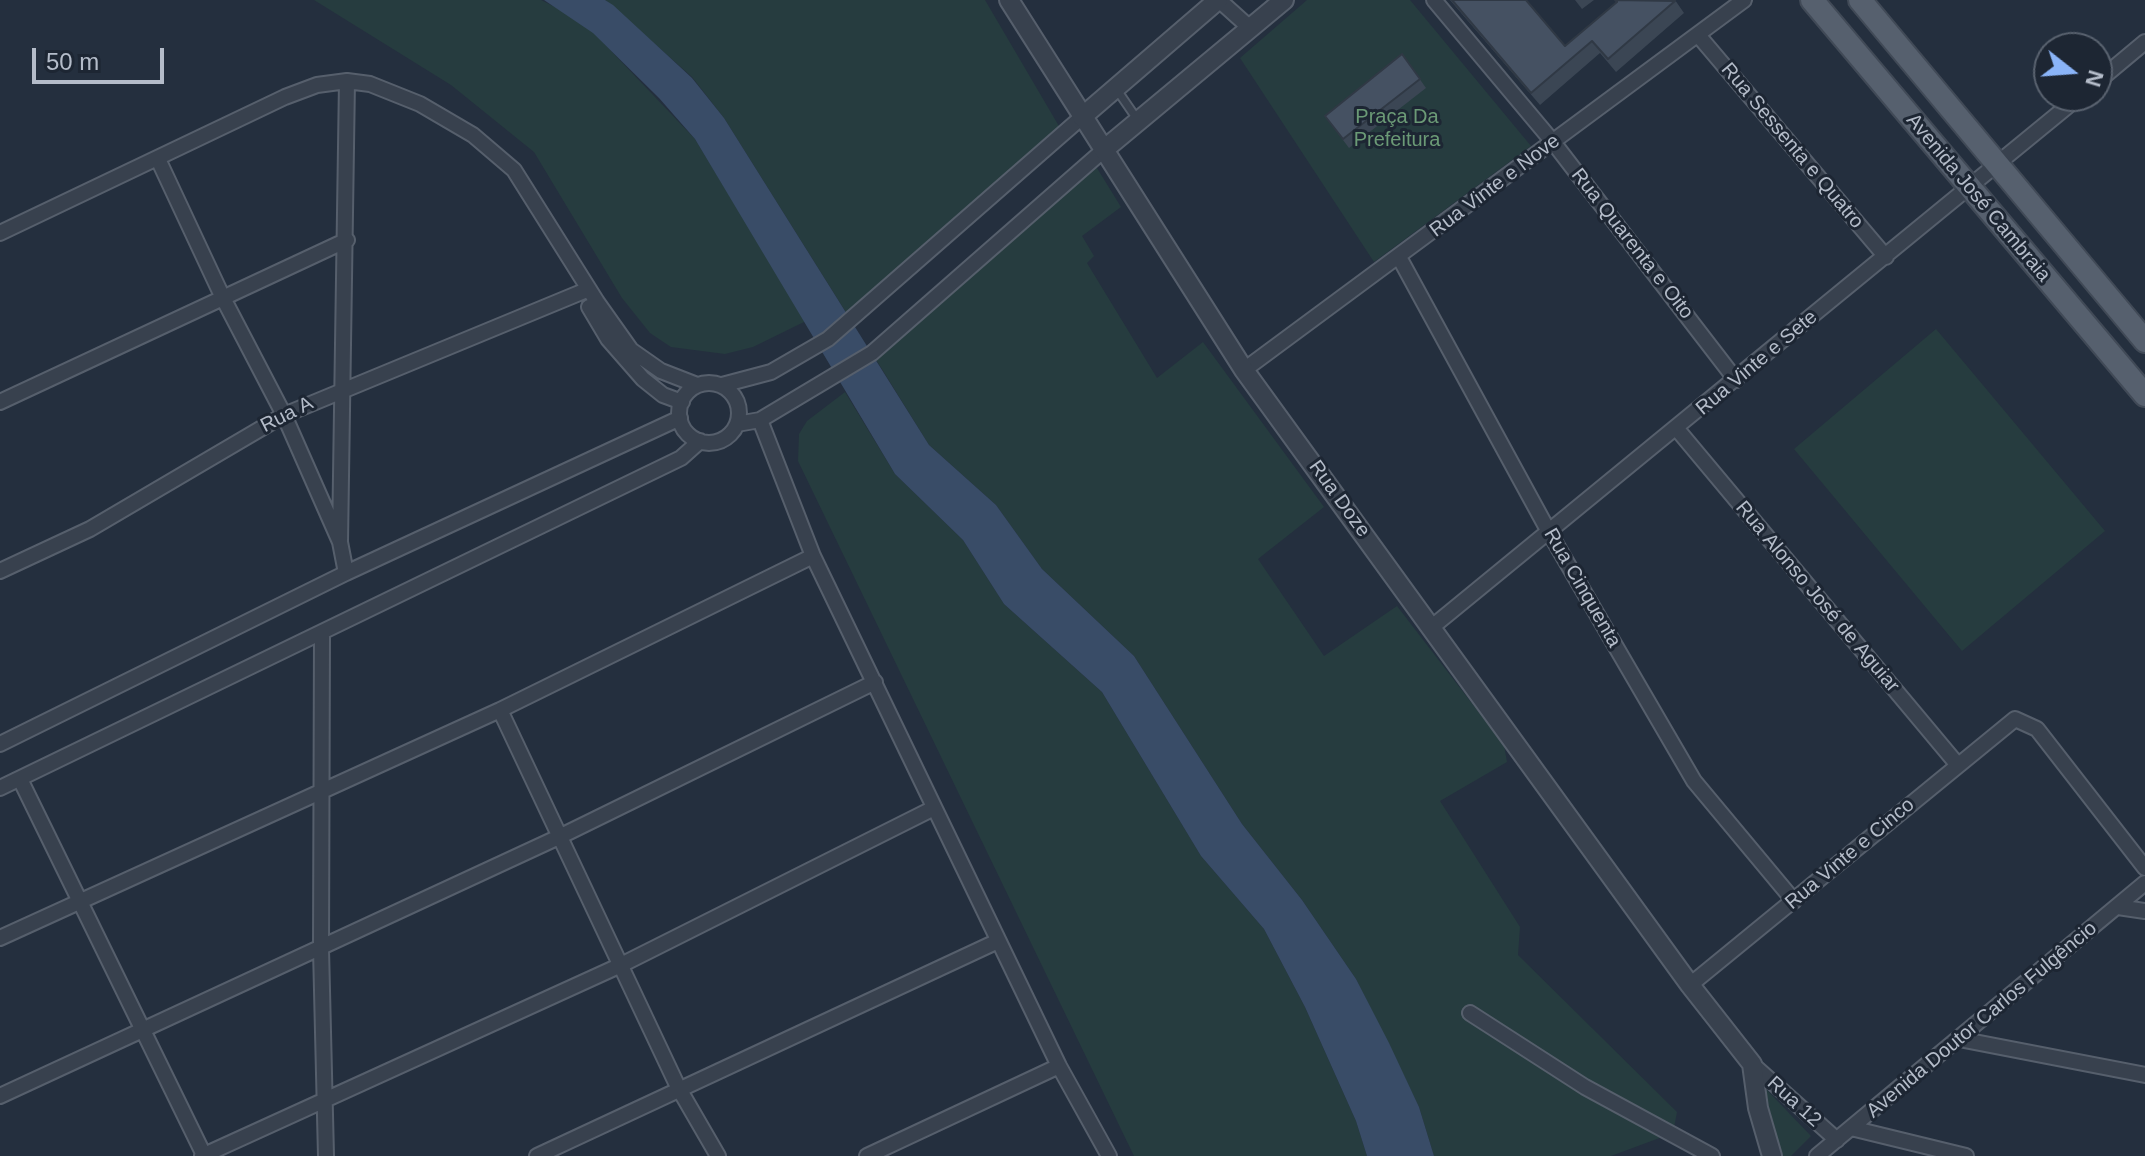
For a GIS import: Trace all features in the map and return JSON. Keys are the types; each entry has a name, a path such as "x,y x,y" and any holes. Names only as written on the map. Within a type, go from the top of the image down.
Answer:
{"main road":[{"name":"Avenida José Cambraia","path":"1812,0 2145,395"},
{"name":"Avenida José Cambraia","path":"1860,0 2145,341"}],"street":[{"name":"Rua Doze","path":"1009,0 1082,117 1106,148 1244,370 1690,985 1752,1064"},
{"path":"585,292 631,350 661,371 697,385 722,385 771,372 828,339 1219,0 1250,28"},
{"path":"737,424 760,420 872,353 1137,120 1284,0"},
{"name":"Rua Quarenta e Oito","path":"1434,0 1553,142 1736,380"},
{"name":"Rua Vinte e Nove","path":"1244,370 1744,0"},
{"name":"Rua Sessenta e Quatro","path":"1698,35 1886,257"},
{"path":"2113,69 2145,42"},
{"path":"346,573 340,542 347,240 347,81"},
{"path":"0,233 285,97 317,85 347,81 370,84 420,104 473,135 514,170 574,266 608,339 637,372 663,395 682,402"},
{"name":"Rua Vinte e Sete","path":"1432,627 2061,112"},
{"path":"158,159 223,298 284,415 340,542"},
{"path":"0,402 347,240"},
{"name":"Rua Cinquenta","path":"1399,257 1549,532 1694,781 1794,901"},
{"name":"Rua A","path":"0,571 90,529 284,415 342,388 585,292"},
{"path":"697,385 682,402 680,418 687,432 700,441"},
{"path":"0,788 681,458 700,441 725,438 737,424 739,406 730,390 722,385"},
{"path":"0,744 346,573 680,418"},
{"path":"760,420 813,556 1059,1066 1109,1156"},
{"name":"Rua Alonso José de Aguiar","path":"1677,429 1957,764"},
{"path":"0,938 500,710 813,556"},
{"path":"322,633 324,789 321,949 326,1156"},
{"path":"0,1096 561,836 875,682"},
{"path":"500,710 678,1087 718,1156"},
{"name":"Rua Vinte e Cinco","path":"1690,985 2009,721 2026,721 2037,729 2145,868"},
{"path":"20,779 145,1030 203,1155 621,965 934,808"},
{"name":"Avenida Doutor Carlos Fulgêncio","path":"1817,1156 2145,883"},
{"path":"2118,907 2145,911"},
{"path":"537,1156 678,1087 998,941"},
{"path":"1470,1013 1585,1087 1712,1156"},
{"path":"1959,1039 2145,1075"},
{"path":"1752,1064 1758,1108 1772,1156"},
{"name":"Rua 12","path":"1752,1064 1837,1140"},
{"path":"867,1156 1059,1066"},
{"path":"1851,1128 1966,1156"}],"lane":[{"path":"1116,88 1137,120"}],"green space":[{"path":"314,0 541,0 559,9 593,32 695,139 806,321 753,347 725,354 671,347 650,333 622,298 534,152 451,85"},
{"path":"605,0 985,0 1063,133 847,314 724,118 692,77"},
{"name":"Praça Da Prefeitura","path":"1307,0 1410,0 1531,146 1374,262 1240,58"},
{"path":"1092,160 1121,207 1082,236 1094,256 1087,263 1157,378 1203,342 1324,507 1258,559 1324,656 1397,606 1504,745 1507,762 1440,801 1520,927 1518,955 1677,1112 1673,1133 1611,1156 1434,1156 1419,1107 1356,979 1302,900 1242,824 1134,656 1042,569 996,505 929,445 872,353"},
{"path":"1936,329 2105,531 1962,651 1794,449"},
{"path":"845,392 895,474 963,540 1004,604 1102,692 1201,856 1264,929 1305,1007 1356,1121 1367,1156 1134,1156 798,461 799,434 807,421"},
{"path":"1764,1087 1811,1136 1791,1156 1783,1156 1779,1146"}],"water":[{"path":"544,0 605,0 613,5 692,78 724,118 929,445 996,505 1042,569 1134,656 1242,824 1302,900 1356,979 1389,1043 1419,1107 1434,1156 1367,1156 1356,1121 1305,1007 1264,929 1201,856 1102,692 1004,604 963,540 895,474 695,139 659,98 593,33"}],"building":[{"path":"1452,0 1526,0 1565,46 1617,2 1615,0 1675,1 1608,59 1592,41 1531,93"},
{"path":"1402,54 1420,79 1343,139 1325,116"}]}
